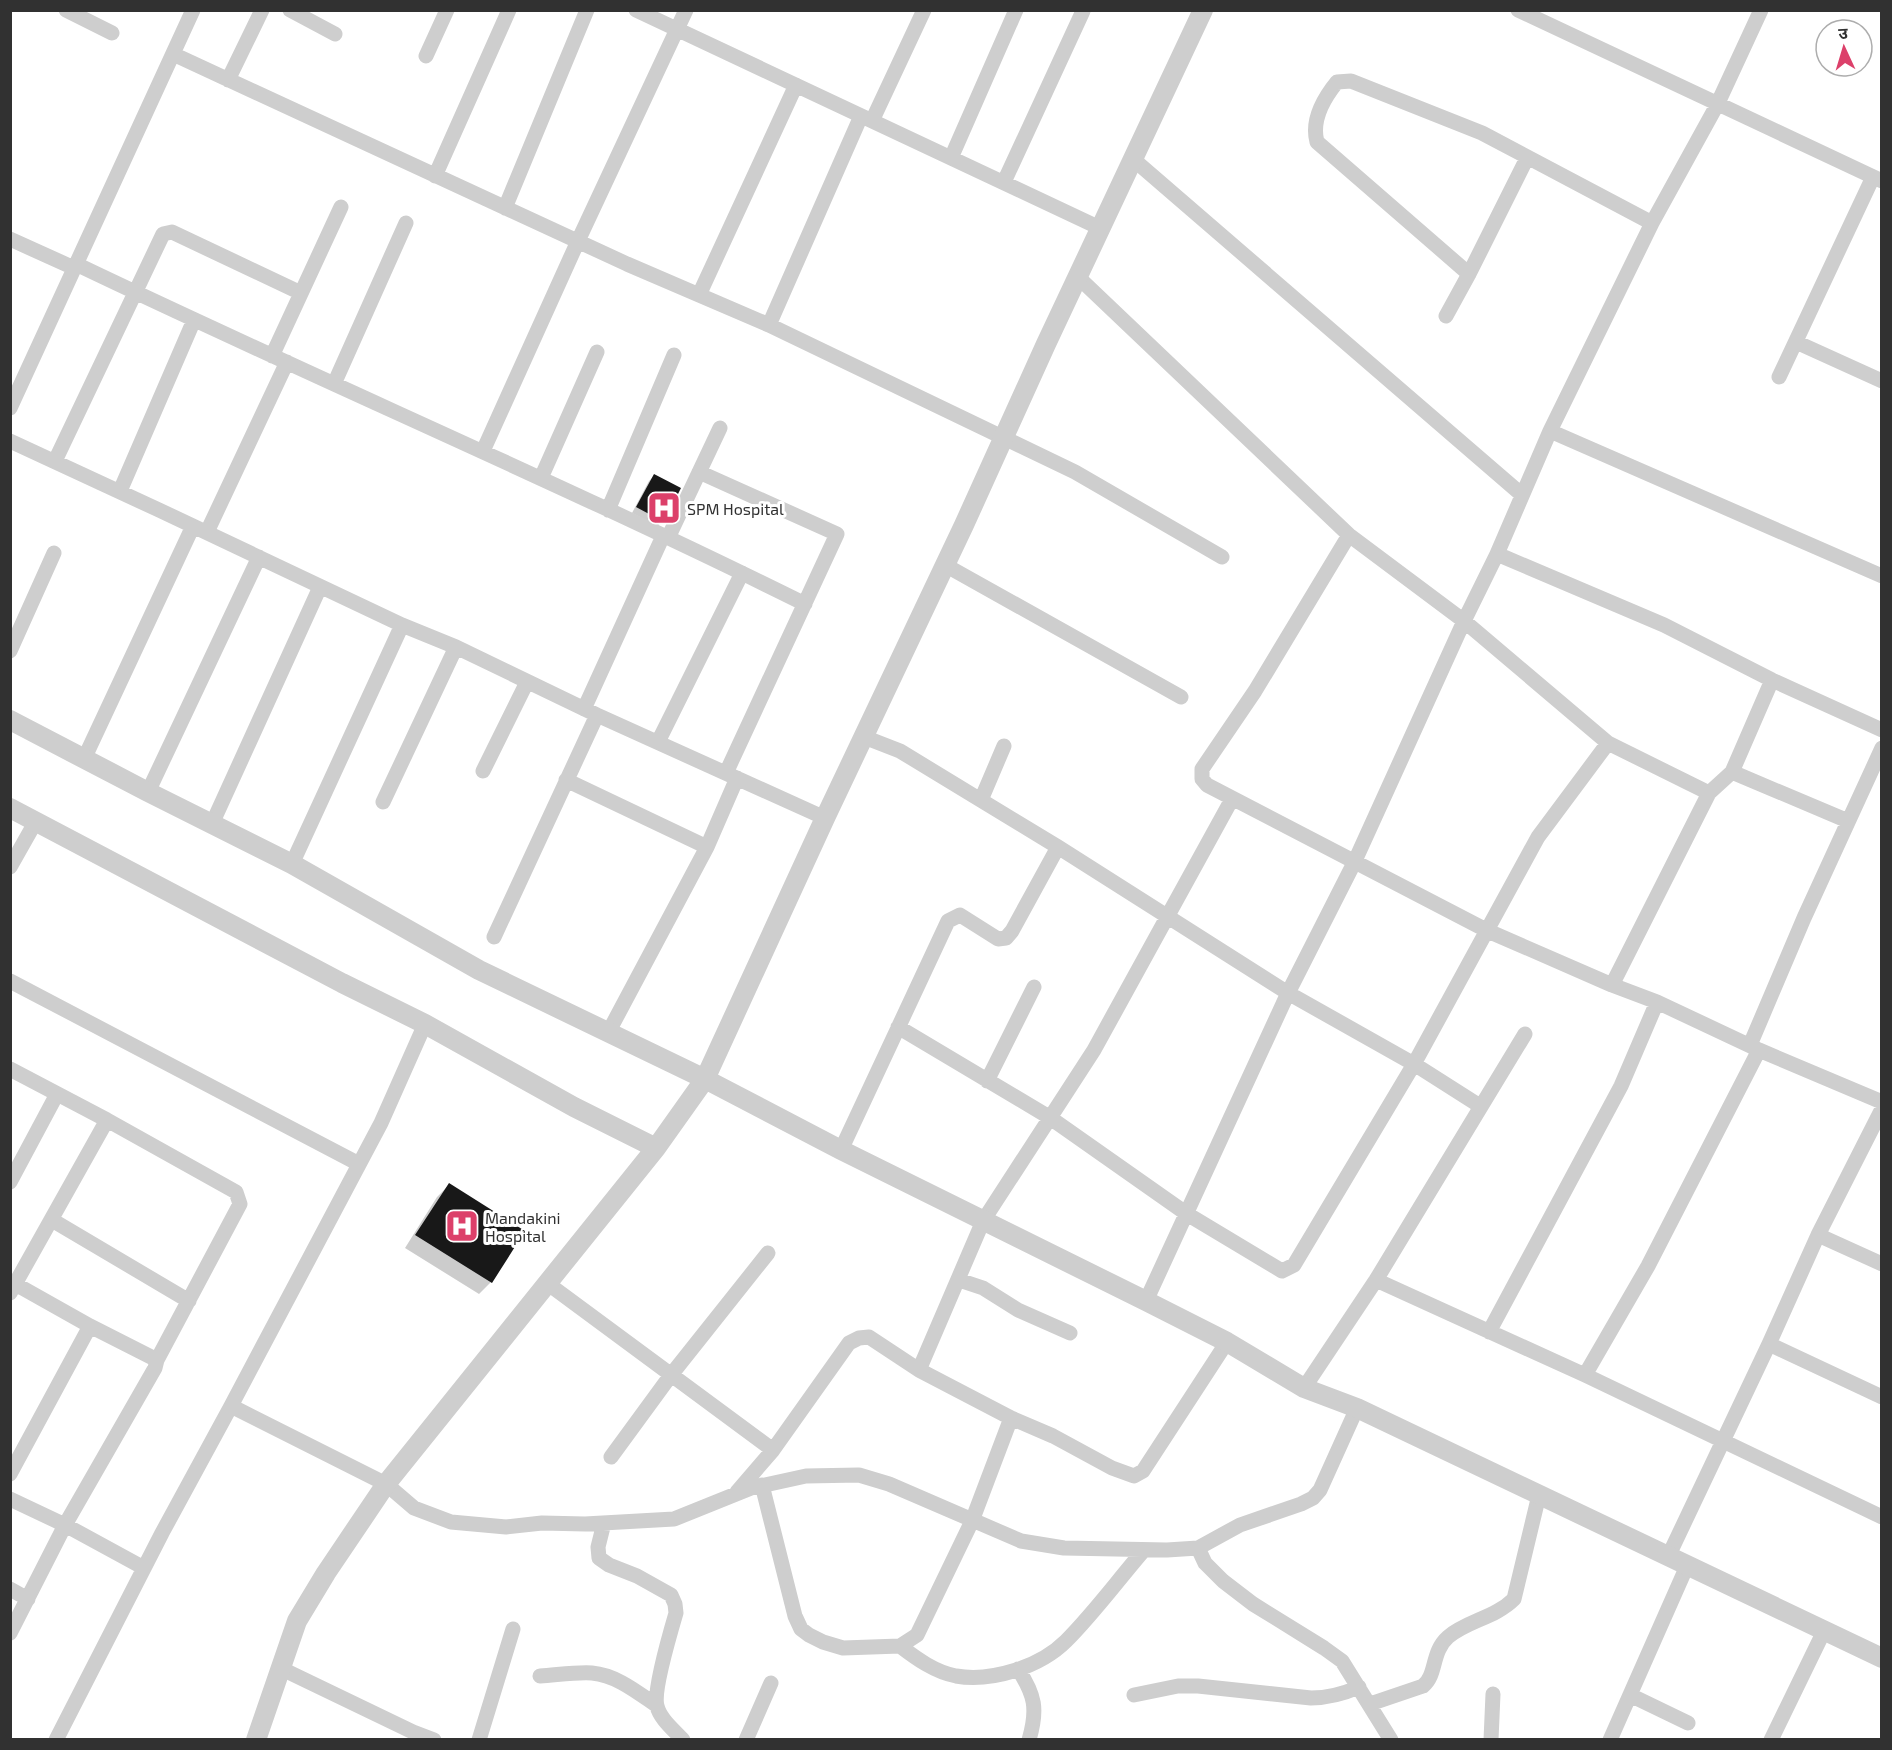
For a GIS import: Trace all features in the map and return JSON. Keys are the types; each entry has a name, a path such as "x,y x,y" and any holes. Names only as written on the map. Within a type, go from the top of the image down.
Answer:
{"street":[{"path":"66,10 112,33"},
{"path":"10,408 194,10"},
{"path":"228,80 262,10"},
{"path":"290,10 335,34"},
{"path":"426,56 447,10"},
{"path":"435,176 509,10"},
{"path":"505,208 587,10"},
{"path":"636,10 1102,229"},
{"path":"483,451 686,10"},
{"path":"769,325 867,118 924,10"},
{"path":"951,158 1016,10"},
{"path":"256,1740 297,1621 326,1573 386,1484 656,1148 705,1079 1203,10"},
{"path":"1518,10 1877,179 1779,376"},
{"path":"1146,1301 1288,993 1354,863 1464,621 1497,554 1550,431 1652,223 1717,105 1761,10"},
{"path":"1004,182 1083,11"},
{"path":"173,54 505,208 769,325 1075,472 1222,557"},
{"path":"1469,274 1317,142 1315,133 1317,120 1325,96 1337,82 1351,81 1482,133 1652,223"},
{"path":"699,295 796,85"},
{"path":"1446,316 1527,158"},
{"path":"1133,159 1521,494"},
{"path":"272,356 341,207"},
{"path":"334,384 406,223"},
{"path":"55,461 163,234 172,232 301,293"},
{"path":"10,239 136,292 483,451 805,604"},
{"path":"1079,278 1349,535 1464,621 1608,743 1708,793"},
{"path":"120,491 194,320"},
{"path":"1796,342 1881,381"},
{"path":"541,478 597,352"},
{"path":"608,510 674,355"},
{"path":"84,759 287,362"},
{"path":"494,937 566,780 590,712 666,537 720,428"},
{"path":"1550,431 1881,576"},
{"path":"10,441 402,626 456,647 590,712 825,818"},
{"path":"608,1033 707,847 731,776 837,534 699,472"},
{"path":"1349,535 1255,691 1202,769 1202,779 1207,785 1488,931 1657,1002 1754,1048 1881,1102"},
{"path":"10,651 54,553"},
{"path":"1497,554 1664,625 1772,680 1881,730"},
{"path":"148,792 259,557"},
{"path":"945,565 1181,697"},
{"path":"658,742 742,573"},
{"path":"212,824 320,586"},
{"path":"292,864 402,626"},
{"path":"383,802 456,647"},
{"path":"1612,985 1708,793 1732,772 1772,680"},
{"path":"483,771 527,682"},
{"path":"10,720 292,864 479,970 705,1079 841,1150 1227,1342 1304,1388 1357,1408 1881,1658"},
{"path":"864,737 900,751 1058,847 1288,993 1414,1064 1480,1106"},
{"path":"898,1027 1049,1117 1187,1214 1282,1271 1294,1265 1414,1064 1538,837 1608,743"},
{"path":"981,800 1004,746"},
{"path":"1585,1375 1648,1266 1754,1048 1848,821 1881,748"},
{"path":"1732,772 1848,821"},
{"path":"566,780 707,847"},
{"path":"919,1370 984,1221 1094,1050 1232,799"},
{"path":"10,808 342,984 425,1024 574,1107 656,1148"},
{"path":"10,867 36,821"},
{"path":"841,1150 948,921 960,915 998,939 1006,938 1058,847"},
{"path":"10,981 359,1164"},
{"path":"987,1081 1034,987"},
{"path":"1489,1332 1621,1086 1657,1002"},
{"path":"56,1740 144,1568 381,1123 425,1024"},
{"path":"1304,1388 1376,1280 1525,1034"},
{"path":"10,1070 107,1120 236,1192 240,1204 157,1360 155,1368 65,1525 10,1633"},
{"path":"10,1182 57,1094"},
{"path":"1668,1557 1818,1235 1881,1109"},
{"path":"107,1120 52,1220 12,1286 157,1360"},
{"path":"52,1220 189,1301"},
{"path":"1818,1235 1881,1264"},
{"path":"611,1457 671,1375 768,1253"},
{"path":"958,1280 983,1288 1018,1310 1070,1333"},
{"path":"1376,1280 1585,1375 1881,1517"},
{"path":"547,1283 773,1450"},
{"path":"10,1474 90,1326"},
{"path":"735,1494 773,1450 849,1344 859,1338 869,1337 919,1370 1011,1418 1053,1436 1112,1468 1134,1476 1143,1471 1227,1342"},
{"path":"1769,1344 1881,1397"},
{"path":"231,1407 386,1484 414,1508 451,1522 506,1527 542,1523 604,1523 674,1519 762,1485 806,1476 859,1475 889,1484 1022,1541 1064,1548 1144,1550 1198,1548 1240,1525 1313,1498 1320,1490 1357,1408"},
{"path":"762,1485 795,1616 801,1629 823,1642 843,1647 900,1646 917,1635 972,1521 1011,1418"},
{"path":"1370,1704 1423,1686 1430,1681 1434,1659 1441,1645 1450,1635 1506,1607 1514,1599 1539,1495"},
{"path":"10,1498 144,1568"},
{"path":"604,1523 598,1547 599,1558 671,1595 675,1604 656,1705"},
{"path":"1198,1548 1205,1563 1223,1581 1253,1604 1342,1661 1391,1740"},
{"path":"900,1646 938,1671 954,1676 988,1676 1018,1669 1040,1659 1065,1642 1144,1550"},
{"path":"1610,1740 1687,1566"},
{"path":"10,1589 28,1599"},
{"path":"478,1740 513,1629"},
{"path":"1771,1740 1824,1631"},
{"path":"280,1668 434,1740"},
{"path":"1018,1669 1029,1686 1035,1708 1029,1740"},
{"path":"540,1676 592,1673 621,1682 656,1705 661,1715 682,1740"},
{"path":"746,1740 771,1683"},
{"path":"1134,1695 1178,1686 1198,1686 1327,1698 1359,1687"},
{"path":"1491,1740 1493,1694"},
{"path":"1630,1695 1688,1723"}],"building":[{"path":"654,474 681,488 664,522 636,507"},
{"path":"449,1183 525,1231 492,1283 415,1235"}],"place":[{"name":"SPM Hospital","path":"664,508"},
{"name":"Mandakini Hospital","path":"462,1226"}]}
